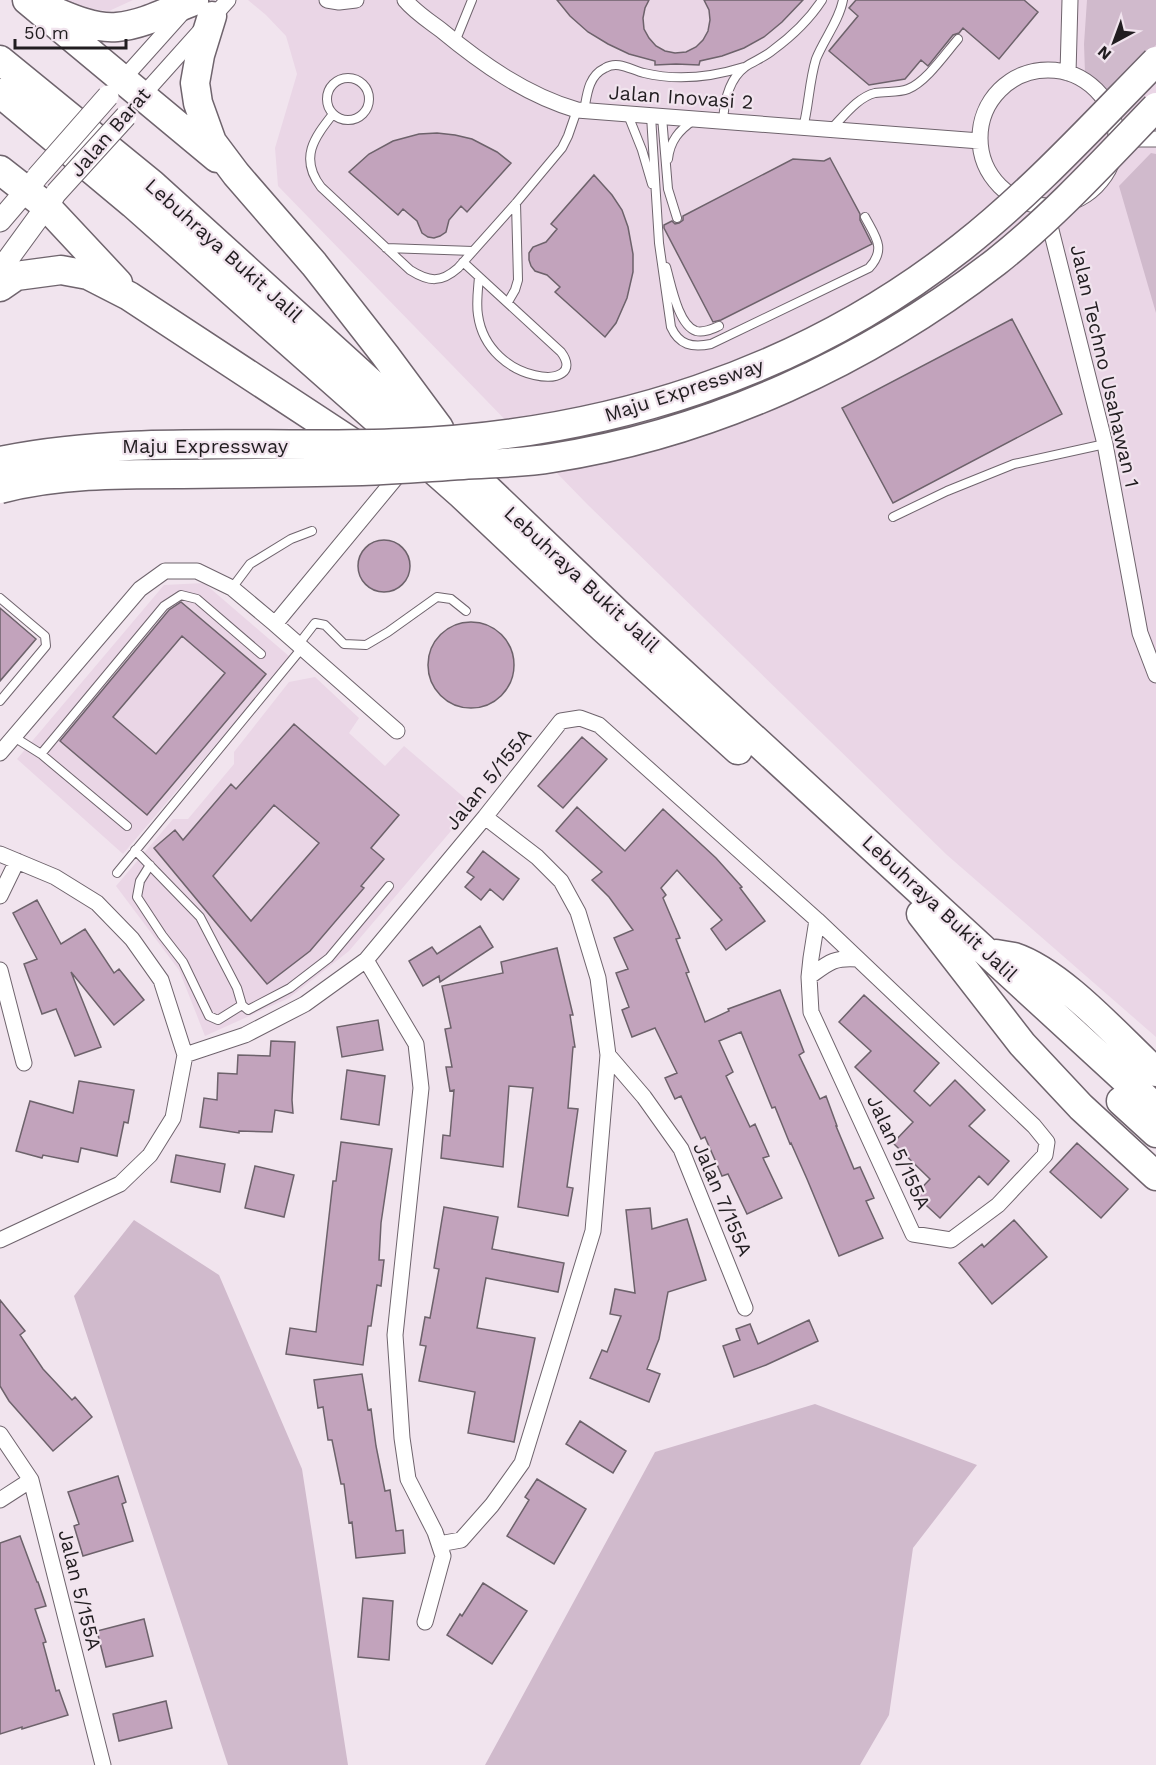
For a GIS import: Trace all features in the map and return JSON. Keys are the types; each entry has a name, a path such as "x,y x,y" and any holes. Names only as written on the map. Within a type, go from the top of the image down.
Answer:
{"highway":[{"path":"27,0 75,20 96,26 118,27 207,4 195,83 198,103 212,142 236,174 314,264 385,355 469,487"},
{"path":"27,0 125,97 236,174"},
{"name":"Lebuhraya Bukit Jalil","path":"0,60 152,184 469,487 611,636 921,914 1156,1108"},
{"name":"Maju Expressway","path":"0,461 35,454 96,447 406,443 511,434 603,418 650,406 701,389 824,337 898,294 961,248 999,216 1156,61"},
{"name":"Lebuhraya Bukit Jalil","path":"0,93 625,620 988,952 1042,1016 1156,1133"},
{"name":"Maju Expressway","path":"0,489 18,484 63,478 126,474 365,471 550,459 611,447 676,429 737,408 801,382 918,316 982,272 1018,243 1085,181 1156,107"},
{"path":"0,170 41,192 129,296"},
{"path":"0,287 16,276 61,270 88,275 129,296 399,474 469,487"},
{"path":"921,914 1022,1044 1081,1107 1156,1176"},
{"path":"988,952 1015,958 1051,976 1091,1010 1156,1072"}],"main road":[{"name":"Jalan Barat","path":"0,221 41,192 125,97"},
{"name":"Jalan Barat","path":"0,270 41,192"}],"street":[{"path":"327,0 339,2 356,0"},
{"path":"391,0 408,3"},
{"path":"1068,73 1070,0"},
{"name":"Jalan Inovasi 2","path":"408,3 482,62 528,91 552,103 580,111 980,141"},
{"name":"Jalan Barat","path":"125,97 207,4"},
{"name":"Jalan Barat","path":"125,97 207,4"},
{"path":"1039,70 1068,73 1088,82 1104,98 1116,125 1115,158 1096,189 1081,199 1064,206 1045,207 1025,203 1008,193 993,179 984,161 980,141 984,113 991,100 1006,84 1025,74 1039,70"},
{"path":"1117,140 1156,139"},
{"name":"Jalan Techno Usahawan 1","path":"1045,207 1105,444 1140,633 1156,675"},
{"path":"275,624 399,474"},
{"path":"0,753 140,588 165,571 197,571 232,588 397,731"},
{"name":"Jalan 5/155A","path":"185,1055 245,1035 305,1004 366,960 485,817 561,721 580,718 598,725 817,920 1034,1126 1047,1142 1045,1155 998,1205 951,1240 913,1234 811,1012 809,977 817,920"},
{"path":"439,1544 461,1540 492,1504 522,1463 593,1231 608,1055 598,978 578,912 561,882 537,857 485,817"},
{"path":"0,854 55,877 97,903 132,939 161,980 185,1055 174,1118 150,1155 120,1184 0,1240"},
{"path":"0,896 17,861"},
{"path":"809,977 840,957 858,959"},
{"path":"366,960 416,1044 421,1088 395,1335 402,1438 408,1479 435,1532 443,1557 425,1622"},
{"path":"0,970 24,1063"},
{"name":"Jalan 7/155A","path":"608,1055 644,1097 681,1149 745,1308"},
{"name":"Jalan 5/155A","path":"0,1434 31,1480 103,1765"},
{"path":"0,1500 31,1480"}],"lane":[{"path":"455,42 472,0"},
{"path":"333,114 311,149 309,158 314,178 410,270 419,276 441,279 450,275 463,262 562,148 592,80 605,67 621,65 645,74 680,77 710,75 744,68 770,53 792,35 822,0"},
{"path":"803,128 816,60 843,0"},
{"path":"830,130 865,97 873,93 908,89 916,84 958,39"},
{"path":"723,122 727,96 732,84 744,68"},
{"path":"346,78 353,79 364,86 369,99 359,117 346,120 333,114 327,102 330,88 334,83 346,78"},
{"path":"628,114 648,169 657,209"},
{"path":"657,117 671,202 677,218"},
{"path":"657,117 659,243 671,327 675,336 682,342 691,346 711,344 869,268 879,252 878,242 865,217"},
{"path":"667,175 669,151 673,141 682,129 695,120"},
{"path":"508,303 518,280 516,203"},
{"path":"659,243 683,320 691,328 702,332 719,326"},
{"path":"386,248 473,251"},
{"path":"463,262 561,352 566,361 565,370 562,373 556,377 533,376 510,365 490,346 477,313 479,277"},
{"path":"893,517 947,491 1014,464 1105,444"},
{"path":"232,588 250,564 291,539 312,531"},
{"path":"41,754 164,606 181,595 196,599 261,654"},
{"path":"117,873 300,647 315,623 325,625 345,644 366,645 437,597 451,599 466,611"},
{"path":"0,598 45,636 46,646 0,701"},
{"path":"14,737 41,754 127,826"},
{"path":"135,850 200,917 237,988 242,1005 248,1010 290,988 329,958 389,885"},
{"path":"150,865 140,881 137,897 183,962 209,1016 218,1020 242,1005"}],"shaded area":[{"path":"68,0 133,0 109,11 83,8"},
{"path":"248,0 1156,0 1156,1037 947,855 587,504 278,186 275,148 297,74 286,36"},
{"path":"1087,0 1156,0 1156,45 1109,91 1085,73"},
{"path":"1151,153 1156,154 1156,313 1119,186"},
{"path":"204,583 290,657 123,854 17,759 164,585"},
{"path":"315,677 359,718 349,733 385,766 404,746 473,805 349,951 289,998 205,1036 179,970 116,886 173,819 188,819 234,764 234,752 289,682"},
{"path":"134,1220 219,1275 302,1469 348,1765 228,1765 74,1296"},
{"path":"815,1404 977,1465 913,1548 889,1715 860,1765 485,1765 655,1452"}],"building":[{"path":"557,0 649,0 643,18 644,29 656,46 675,53 686,52 696,47 708,31 709,10 704,0 803,0 764,37 744,48 700,61 699,65 655,65 655,61 629,54 588,32"},
{"path":"856,0 1024,0 1038,12 999,59 963,28 959,33 953,35 928,66 921,60 905,79 869,85 829,51 858,16 849,8"},
{"path":"437,133 472,139 497,152 511,163 467,212 461,206 449,220 446,232 434,238 422,233 417,221 403,209 398,215 349,172 369,154 393,141 419,134"},
{"path":"830,158 860,214 860,220 872,244 713,322 664,225 672,221 675,224 679,223 683,220 683,216 793,159 824,161"},
{"path":"594,175 622,210 633,254 633,272 627,298 616,323 605,337 555,292 560,287 547,275 535,271 529,260 529,253 533,247 546,242 557,229 551,224"},
{"path":"1012,319 1062,414 893,503 842,408"},
{"path":"384,540 394,542 402,548 408,556 410,566 408,576 402,584 394,590 384,592 374,590 366,584 360,576 358,566 360,556 366,548 374,542"},
{"path":"181,602 266,674 147,815 60,741 169,610","holes":["182,636 225,673 156,754 113,717"]},
{"path":"0,608 36,639 0,681"},
{"path":"471,622 495,629 507,641 514,665 507,689 495,701 471,708 447,701 435,689 428,665 435,641 447,629"},
{"path":"294,724 399,815 371,848 384,859 361,886 364,888 310,951 267,984 154,848 175,830 183,840 231,784 236,789","holes":["274,805 319,843 251,921 213,876"]},
{"path":"582,737 607,759 563,808 538,786"},
{"path":"577,807 625,851 663,809 716,858 742,887 740,888 765,921 726,950 711,929 722,920 677,870 661,888 666,895 663,898 680,938 676,939 689,972 686,973 705,1022 729,1011 728,1009 780,990 804,1052 799,1055 820,1099 826,1096 854,1169 860,1167 874,1198 866,1201 883,1238 839,1256 775,1107 772,1108 741,1032 719,1041 733,1072 726,1076 750,1127 755,1124 769,1156 763,1158 782,1198 747,1214 728,1174 722,1176 705,1137 701,1139 681,1096 675,1099 665,1078 677,1073 655,1028 632,1037 622,1010 629,1007 616,973 628,969 614,938 633,930 609,897 592,880 602,872 556,831"},
{"path":"483,851 519,879 503,900 490,889 481,900 465,887 474,877 467,872"},
{"path":"37,900 61,944 85,929 114,973 119,969 144,1000 114,1025 71,972 101,1047 75,1056 56,1009 42,1014 24,964 37,959 13,913"},
{"path":"480,926 493,947 440,982 439,976 423,986 409,961 432,947 437,954"},
{"path":"557,948 573,1015 570,1015 575,1047 573,1047 568,1108 578,1109 567,1187 573,1188 568,1216 518,1207 533,1088 509,1086 503,1167 441,1158 443,1135 450,1136 454,1090 450,1091 446,1067 452,1067 445,1029 451,1028 442,986 503,973 501,962"},
{"path":"864,995 939,1063 914,1091 930,1106 955,1080 985,1110 969,1126 1009,1161 988,1185 979,1176 940,1218 915,1195 930,1179 893,1143 913,1122 855,1067 871,1051 839,1022"},
{"path":"378,1020 383,1050 342,1057 337,1027"},
{"path":"271,1041 295,1042 293,1113 275,1110 272,1132 239,1131 239,1133 200,1127 204,1098 217,1100 218,1073 237,1074 238,1055 270,1056"},
{"path":"347,1070 385,1076 379,1125 341,1119"},
{"path":"79,1081 134,1090 128,1123 124,1122 117,1156 81,1148 78,1162 43,1155 42,1158 16,1151 30,1101 73,1113"},
{"path":"341,1142 392,1149 381,1223 379,1260 384,1260 381,1286 377,1285 363,1365 286,1354 290,1328 316,1332 333,1181 336,1181"},
{"path":"1077,1143 1128,1189 1101,1218 1050,1172"},
{"path":"176,1155 225,1164 220,1192 171,1182"},
{"path":"255,1166 294,1175 284,1217 245,1208"},
{"path":"444,1207 498,1217 492,1249 564,1263 558,1292 486,1278 477,1328 535,1338 514,1442 468,1433 475,1392 419,1381 426,1346 420,1345 425,1317 430,1318 439,1269 434,1268"},
{"path":"650,1208 652,1229 687,1219 706,1280 668,1292 659,1339 647,1369 660,1374 649,1402 590,1378 602,1350 607,1352 621,1316 610,1314 615,1289 635,1293 626,1210"},
{"path":"1014,1220 1047,1257 992,1304 959,1263 982,1244 984,1247"},
{"path":"0,1300 25,1331 20,1335 43,1369 72,1400 75,1397 92,1417 53,1451 9,1401 0,1386"},
{"path":"809,1320 818,1341 734,1377 723,1346 740,1340 736,1329 750,1324 758,1344"},
{"path":"362,1374 368,1410 371,1409 385,1491 390,1490 396,1531 403,1530 405,1553 356,1558 352,1522 349,1523 344,1484 341,1484 332,1440 328,1440 323,1407 318,1408 314,1380"},
{"path":"580,1421 626,1451 613,1473 566,1444"},
{"path":"118,1476 126,1502 122,1504 133,1541 83,1556 74,1526 79,1524 68,1492"},
{"path":"537,1479 586,1509 554,1564 507,1536 529,1500 525,1497"},
{"path":"20,1536 46,1606 35,1609 46,1642 43,1643 56,1691 59,1690 68,1715 0,1734 0,1543"},
{"path":"483,1583 527,1611 492,1664 447,1635"},
{"path":"363,1598 393,1601 389,1660 358,1657"},
{"path":"144,1619 153,1656 106,1667 97,1631"},
{"path":"166,1701 172,1728 119,1741 113,1714"}]}
